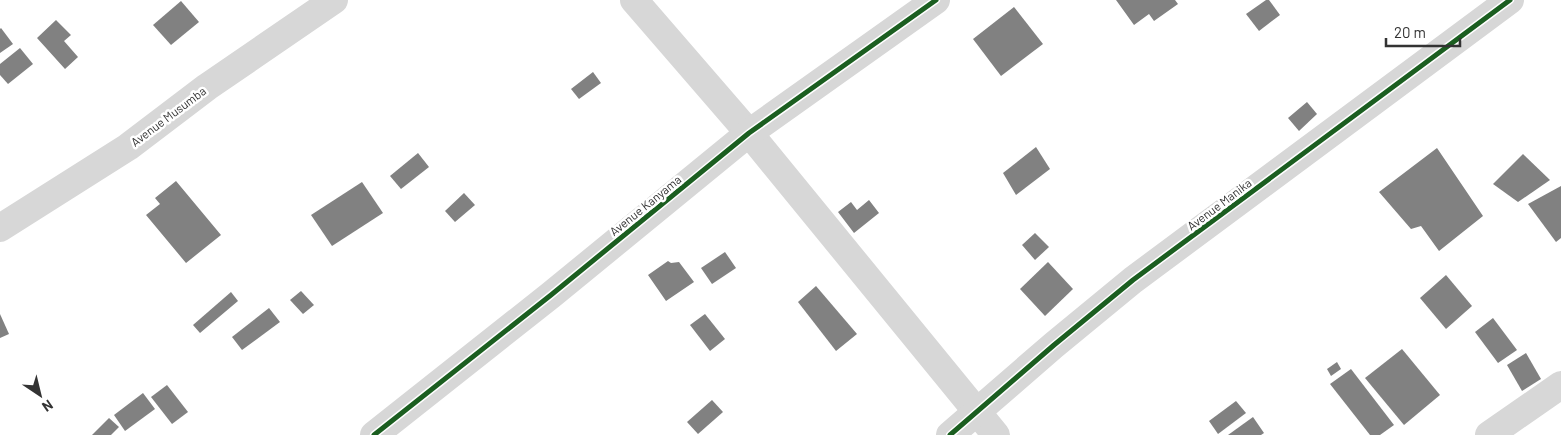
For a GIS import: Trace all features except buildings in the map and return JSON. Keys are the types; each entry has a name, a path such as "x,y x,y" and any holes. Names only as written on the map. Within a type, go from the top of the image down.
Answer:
{"street":[{"name":"Avenue Musumba","path":"0,228 128,147 207,87 334,0"},
{"path":"634,0 749,133 996,435"},
{"name":"Avenue Kanyama","path":"374,435 749,133 936,0"},
{"name":"Avenue Manika","path":"950,435 976,411 1133,280 1510,0"},
{"path":"1489,435 1561,385"}],"cycle path":[{"path":"374,435 551,295 749,133 936,0"},
{"path":"950,435 1133,280 1510,0"}]}
